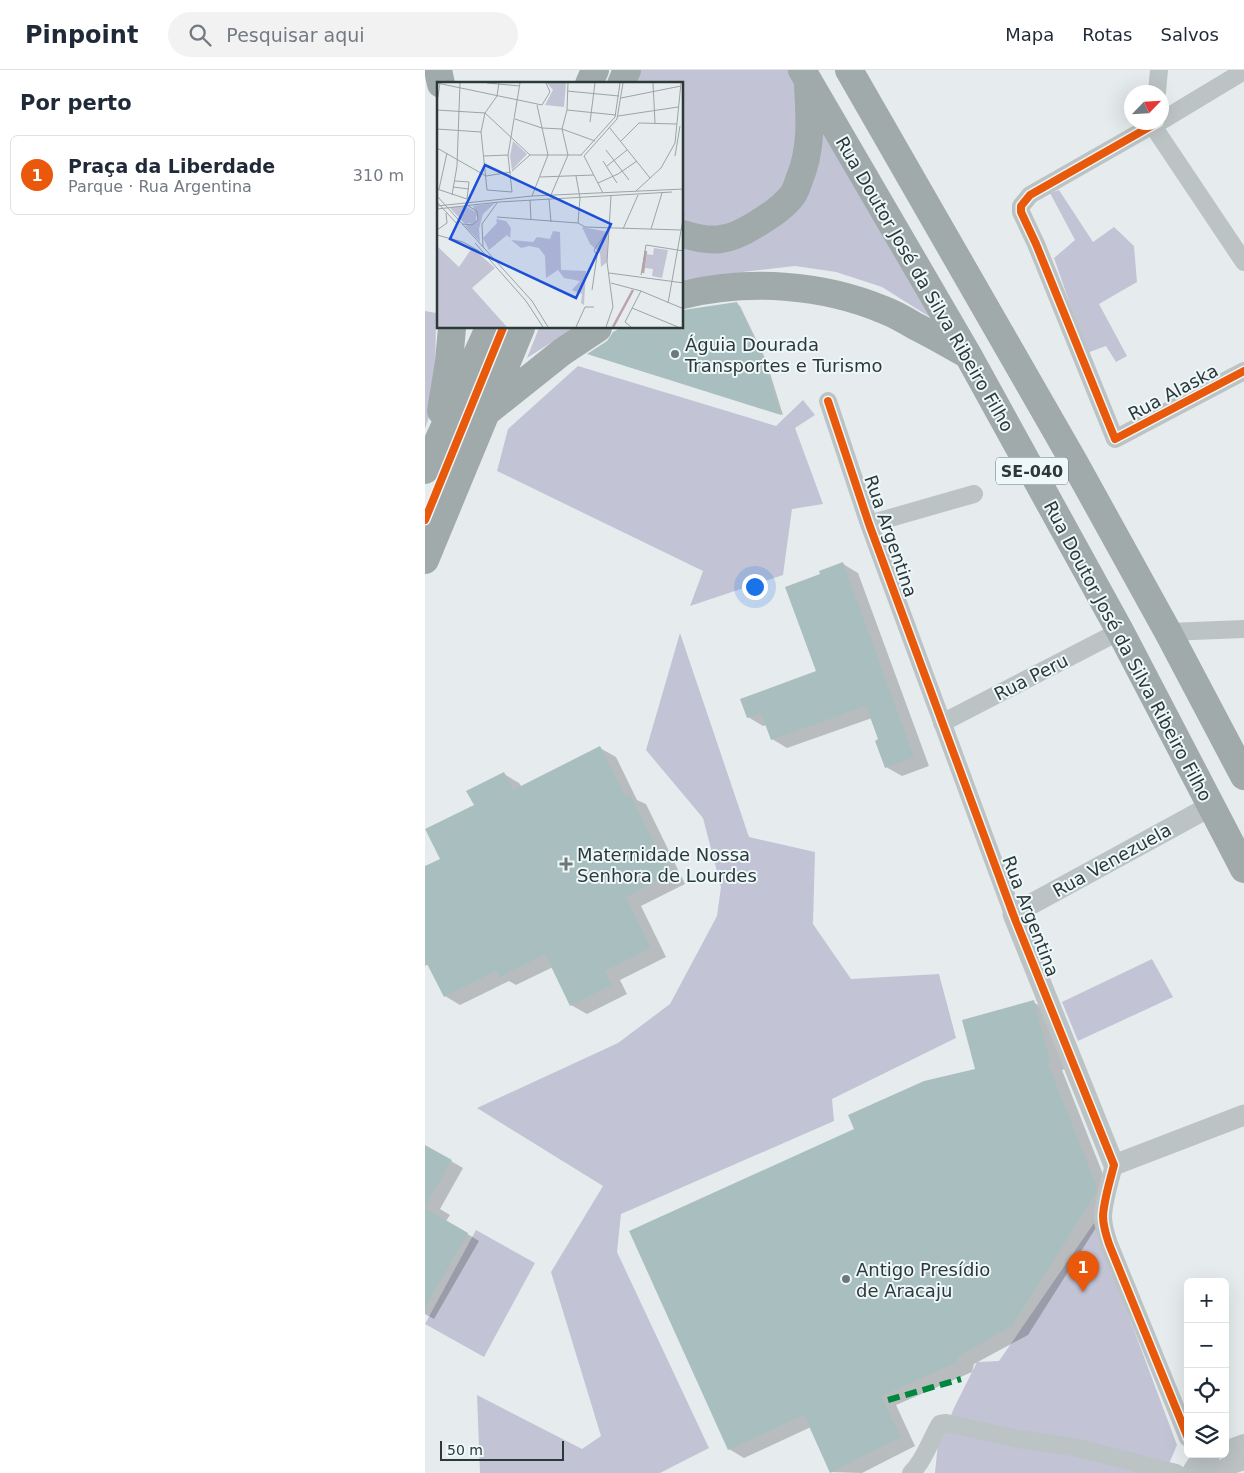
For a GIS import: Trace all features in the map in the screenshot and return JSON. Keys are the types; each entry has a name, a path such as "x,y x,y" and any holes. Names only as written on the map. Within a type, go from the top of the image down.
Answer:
{"main road":[{"path":"590,82 595,70"},
{"path":"622,82 627,70"},
{"name":"SE-040","path":"849,70 1069,454 1168,632 1244,776"},
{"path":"863,70 866,98"},
{"path":"684,234 714,241 727,238 749,229 774,214 792,196 804,168 811,133 805,75"},
{"name":"Rua Doutor José da Silva Ribeiro Filho","path":"805,75 968,355 1120,631 1244,869"},
{"path":"684,295 701,290 753,285 820,292 863,302 886,310 968,355"},
{"path":"430,459 449,362 452,329"},
{"path":"430,459 489,329"},
{"path":"425,560 521,329"},
{"path":"487,412 562,352 596,329"}],"street":[{"path":"1158,85 1159,70"},
{"path":"1169,116 1244,71"},
{"name":"Rua Alaska","path":"1145,130 1031,195 1021,206 1021,212 1037,244 1115,440 1244,371"},
{"path":"1161,130 1244,262"},
{"name":"Rua Argentina","path":"828,401 869,524 1013,914 1115,1165"},
{"path":"869,524 974,494"},
{"path":"1168,632 1244,629"},
{"name":"Rua Peru","path":"943,723 1120,631"},
{"name":"Rua Venezuela","path":"1013,914 1211,806"},
{"path":"1184,1428 1109,1244 1104,1229 1105,1201 1115,1165 1244,1115"},
{"path":"911,1473 922,1460 934,1434 941,1424 950,1424 1017,1438 1074,1447 1176,1473"},
{"path":"1229,1449 1244,1444"},
{"path":"1201,1465 1244,1460"}],"shaded area":[{"path":"638,70 793,70 803,128 788,192 723,233 684,226 684,82 632,82"},
{"path":"821,108 941,324 882,287 836,272 795,266 718,275 684,283 684,241 773,221"},
{"path":"1059,190 1093,242 1114,227 1134,246 1137,282 1099,304 1127,356 1116,362 1106,346 1087,353 1054,258 1075,240 1050,193"},
{"path":"425,311 436,313 435,399 425,429"},
{"path":"539,329 572,329 527,358"},
{"path":"578,366 776,426 803,400 815,415 795,428 823,504 792,509 783,575 690,606 703,571 497,471 508,429"},
{"path":"680,633 749,837 815,852 813,924 851,979 939,974 956,1038 832,1099 834,1121 621,1214 617,1252 709,1448 660,1473 480,1473 477,1395 582,1449 601,1436 551,1272 603,1186 477,1108 618,1043 670,1004 717,916 721,887 703,818 646,750"},
{"path":"1152,959 1173,997 1078,1041 1062,1002"},
{"path":"1094,1223 1177,1445 1165,1473 935,1473 938,1443 977,1362 999,1361"},
{"path":"476,1230 535,1263 484,1357 425,1324"}],"building":[{"name":"Águia Dourada Transportes e Turismo","path":"737,302 763,357 781,415 587,354 607,341 613,332 618,329 684,329 684,310"},
{"path":"843,562 914,757 885,768 875,741 878,739 866,706 771,740 761,713 747,718 740,699 816,671 785,587 820,574 819,571"},
{"path":"600,746 625,796 630,794 670,875 626,897 651,948 605,971 612,985 570,1006 545,954 500,977 496,971 444,997 425,960 425,866 440,859 425,829 474,805 466,791 504,772 513,790"},
{"name":"Antigo Presídio de Aracaju","path":"1034,1000 1050,1060 1047,1061 1097,1187 1095,1195 1012,1326 959,1356 956,1363 881,1396 901,1437 830,1473 804,1415 728,1450 629,1231 854,1129 848,1115 924,1081 975,1069 962,1020"},
{"path":"425,1145 452,1160 425,1207"},
{"path":"425,1208 468,1233 425,1308"}],"marked path":[{"path":"888,1400 961,1379"}],"cycle path":[{"path":"1144,130 1030,195 1021,206 1021,212 1036,244 1115,439 1244,371"},
{"path":"425,520 503,329"},
{"path":"828,401 869,524 1013,914 1114,1165 1104,1210 1103,1220 1106,1234 1184,1428"}],"place":[{"name":"Águia Dourada Transportes e Turismo","path":"675,354"},
{"name":"Maternidade Nossa Senhora de Lourdes","path":"566,864"},
{"name":"Antigo Presídio de Aracaju","path":"846,1279"},
{"name":"Praça da Liberdade","path":"1083,1292"}]}
